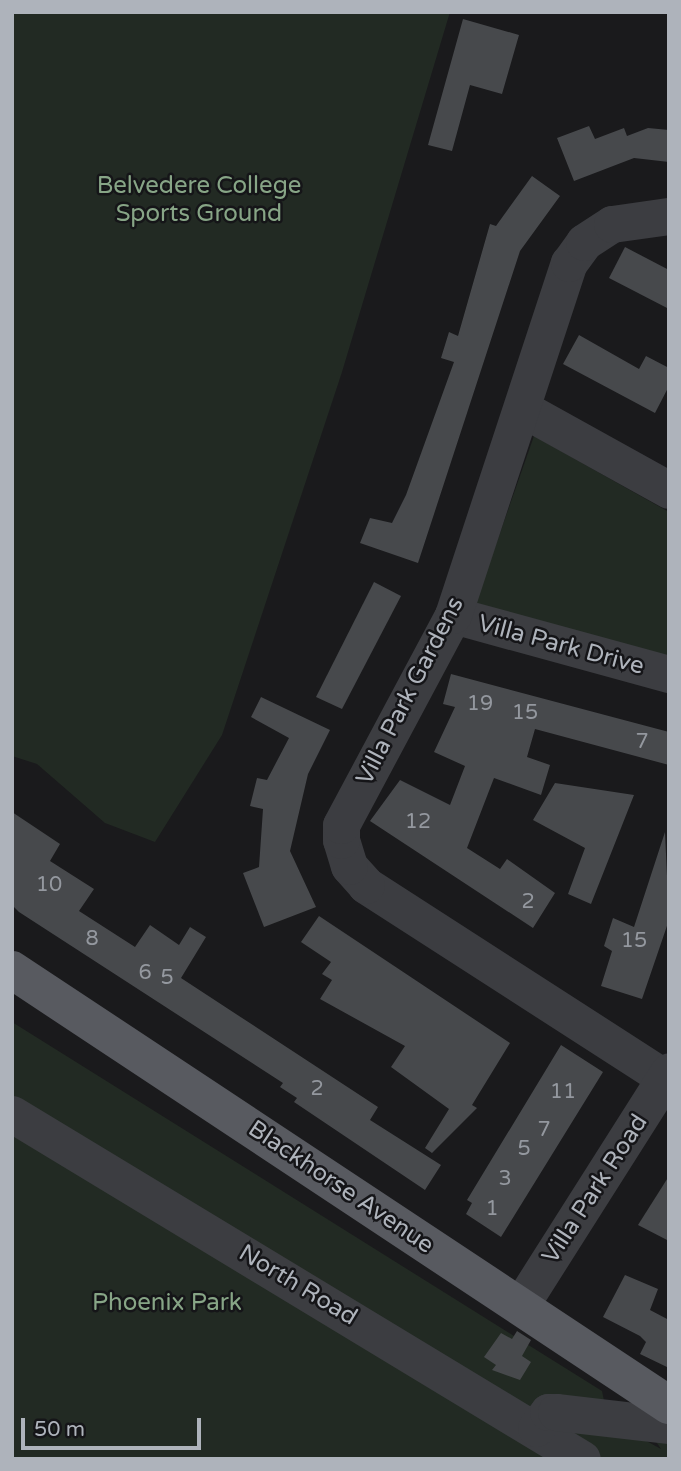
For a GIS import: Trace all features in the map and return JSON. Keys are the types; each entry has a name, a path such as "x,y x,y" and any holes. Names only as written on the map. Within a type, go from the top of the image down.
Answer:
{"main road":[{"name":"Blackhorse Avenue","path":"12,970 520,1306 653,1411"}],"street":[{"name":"Villa Park Gardens","path":"667,1075 366,885 349,866 341,825 453,615 569,263 584,242 635,216 669,216"},
{"path":"523,409 669,490"},
{"name":"Villa Park Drive","path":"453,615 669,674"},
{"name":"Villa Park Road","path":"520,1306 667,1075"},
{"name":"North Road","path":"12,1114 582,1459"},
{"path":"536,1429 548,1412 653,1411"}],"green space":[{"name":"Belvedere College Sports Ground","path":"12,12 450,12 342,372 222,735 155,842 105,823 37,764 12,756"},
{"path":"534,436 669,512 669,666 473,610"},
{"name":"Phoenix Park","path":"12,1022 602,1391 608,1420 661,1449 651,1434 669,1428 669,1459 12,1459"}],"building":[{"path":"463,19 519,35 502,94 470,85 452,151 428,145"},
{"path":"589,126 595,139 624,128 627,136 648,128 669,130 669,162 634,158 574,181 557,138"},
{"path":"532,176 560,196 520,251 418,563 360,543 370,518 392,523 406,495 454,362 441,358 449,332 458,336 490,224 496,226"},
{"path":"625,247 669,270 669,309 609,278"},
{"path":"579,335 639,369 646,356 669,368 669,386 655,413 563,364"},
{"path":"374,582 401,596 342,709 316,697"},
{"path":"451,674 669,732 669,765 535,729 527,757 550,765 541,795 494,778 467,848 500,869 507,859 555,893 533,928 370,821 400,780 450,805 465,766 434,752 455,707 443,704"},
{"path":"261,697 330,730 308,774 290,851 316,907 264,927 243,873 259,867 263,809 250,806 257,778 267,780 289,738 251,717"},
{"path":"555,783 634,795 591,904 568,894 585,848 533,820"},
{"path":"12,812 60,844 50,861 94,889 79,911 135,947 150,925 179,945 190,927 206,937 181,978 378,1107 370,1120 441,1165 425,1190 294,1102 297,1098 280,1087 283,1083 19,912 12,905"},
{"path":"665,832 669,920 642,999 601,986 612,951 604,946 613,918 634,927"},
{"path":"319,916 510,1043 472,1105 477,1108 432,1153 425,1148 449,1109 391,1067 405,1046 320,999 332,980 322,974 331,962 301,942"},
{"path":"561,1045 603,1072 501,1237 466,1214 472,1203 467,1200"},
{"path":"669,1176 669,1241 638,1225"},
{"path":"625,1275 658,1289 650,1310 669,1320 669,1368 640,1354 646,1342 640,1336 603,1317"},
{"path":"517,1331 531,1340 522,1356 531,1362 520,1380 492,1370 496,1365 484,1357 501,1333 512,1339"}]}
